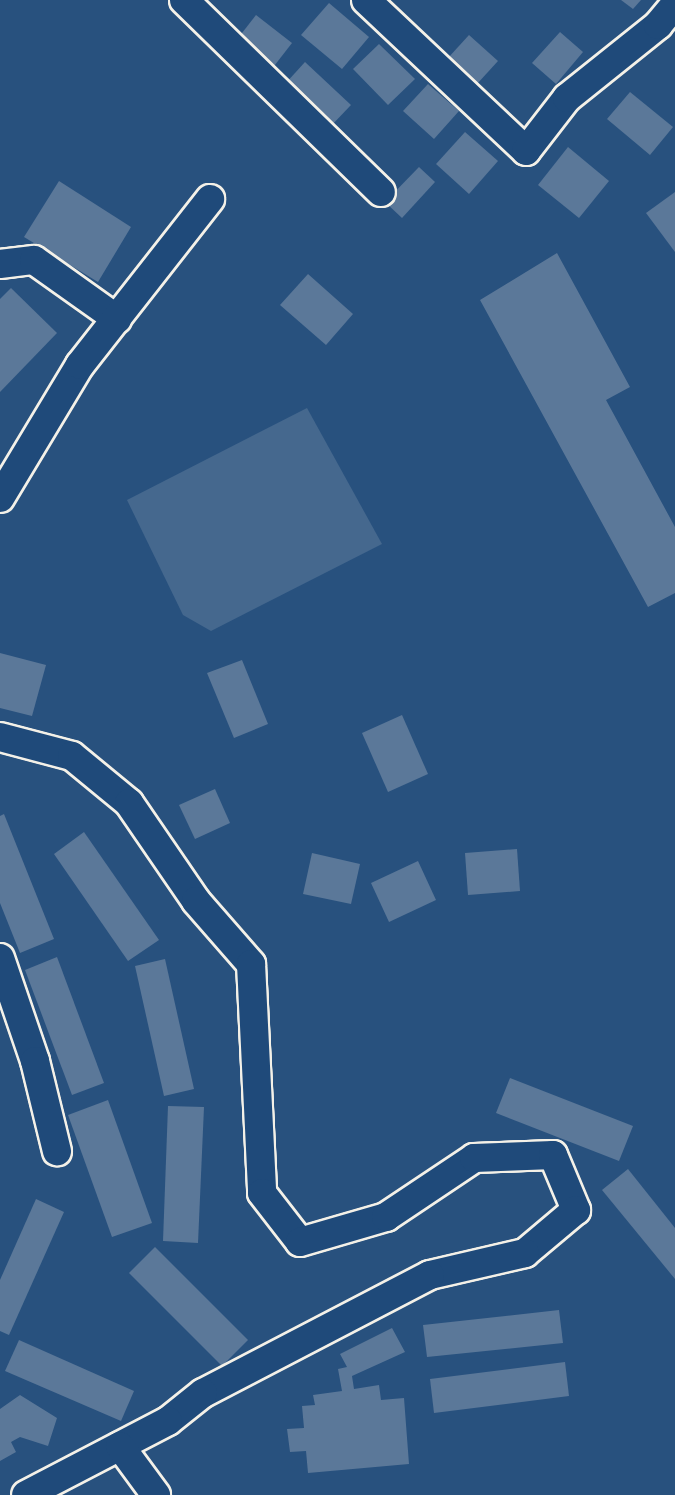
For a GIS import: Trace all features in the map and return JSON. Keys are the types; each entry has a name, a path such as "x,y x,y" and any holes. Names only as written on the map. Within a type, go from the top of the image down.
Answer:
{"street":[{"path":"184,0 381,192"},
{"path":"366,0 526,151 567,98 658,25 675,6"},
{"path":"0,498 80,365 210,199"},
{"path":"0,264 34,260 117,318"},
{"path":"0,736 72,756 129,803 196,901 251,964 262,1193 300,1242 386,1217 474,1158 553,1155 576,1210 525,1253 430,1275 203,1393 168,1421 26,1495"},
{"path":"0,958 35,1061 57,1151"},
{"path":"120,1446 156,1495"}],"shaded area":[{"path":"307,408 382,544 211,631 183,615 127,500"}],"building":[{"path":"621,0 641,0 633,9"},
{"path":"329,3 369,37 342,69 301,35"},
{"path":"256,15 292,43 271,70 235,42"},
{"path":"560,32 583,52 556,84 532,63"},
{"path":"469,35 498,61 477,84 448,58"},
{"path":"379,44 415,79 388,105 353,69"},
{"path":"305,62 351,105 330,127 285,84"},
{"path":"428,84 459,111 434,139 403,111"},
{"path":"630,92 673,127 650,155 607,119"},
{"path":"465,132 498,161 469,194 436,164"},
{"path":"568,147 609,181 579,218 538,185"},
{"path":"419,167 435,182 402,218 385,202"},
{"path":"59,181 131,227 98,282 24,237"},
{"path":"675,192 675,252 646,213"},
{"path":"557,253 630,387 606,400 675,527 675,593 648,607 480,300"},
{"path":"308,274 353,314 326,345 280,305"},
{"path":"11,288 57,333 0,392 0,299"},
{"path":"0,653 46,665 32,716 0,708"},
{"path":"242,660 268,724 234,738 207,673"},
{"path":"402,715 428,774 388,792 362,733"},
{"path":"215,789 230,823 195,839 179,805"},
{"path":"4,814 54,939 20,953 0,903 0,816"},
{"path":"84,832 159,940 128,961 54,854"},
{"path":"517,849 520,891 468,895 465,853"},
{"path":"312,853 360,864 351,904 303,894"},
{"path":"418,861 436,900 389,922 371,883"},
{"path":"57,957 104,1083 72,1095 25,970"},
{"path":"165,959 194,1089 164,1096 135,966"},
{"path":"510,1078 633,1126 619,1161 496,1113"},
{"path":"108,1100 152,1223 112,1237 68,1115"},
{"path":"168,1106 204,1107 198,1243 163,1241"},
{"path":"628,1169 675,1228 675,1279 602,1190"},
{"path":"36,1199 64,1212 9,1335 0,1331 0,1280"},
{"path":"155,1247 248,1340 222,1366 129,1273"},
{"path":"559,1310 563,1343 427,1357 423,1325"},
{"path":"392,1328 405,1352 352,1376 354,1389 379,1385 381,1400 404,1398 409,1464 308,1473 306,1451 290,1452 287,1429 304,1428 302,1406 315,1405 313,1395 342,1391 338,1369 347,1367 340,1354"},
{"path":"19,1340 134,1391 121,1421 5,1371"},
{"path":"565,1362 569,1396 434,1413 430,1379"},
{"path":"20,1395 57,1418 48,1446 20,1437 11,1442 16,1452 0,1461 0,1409"}]}
